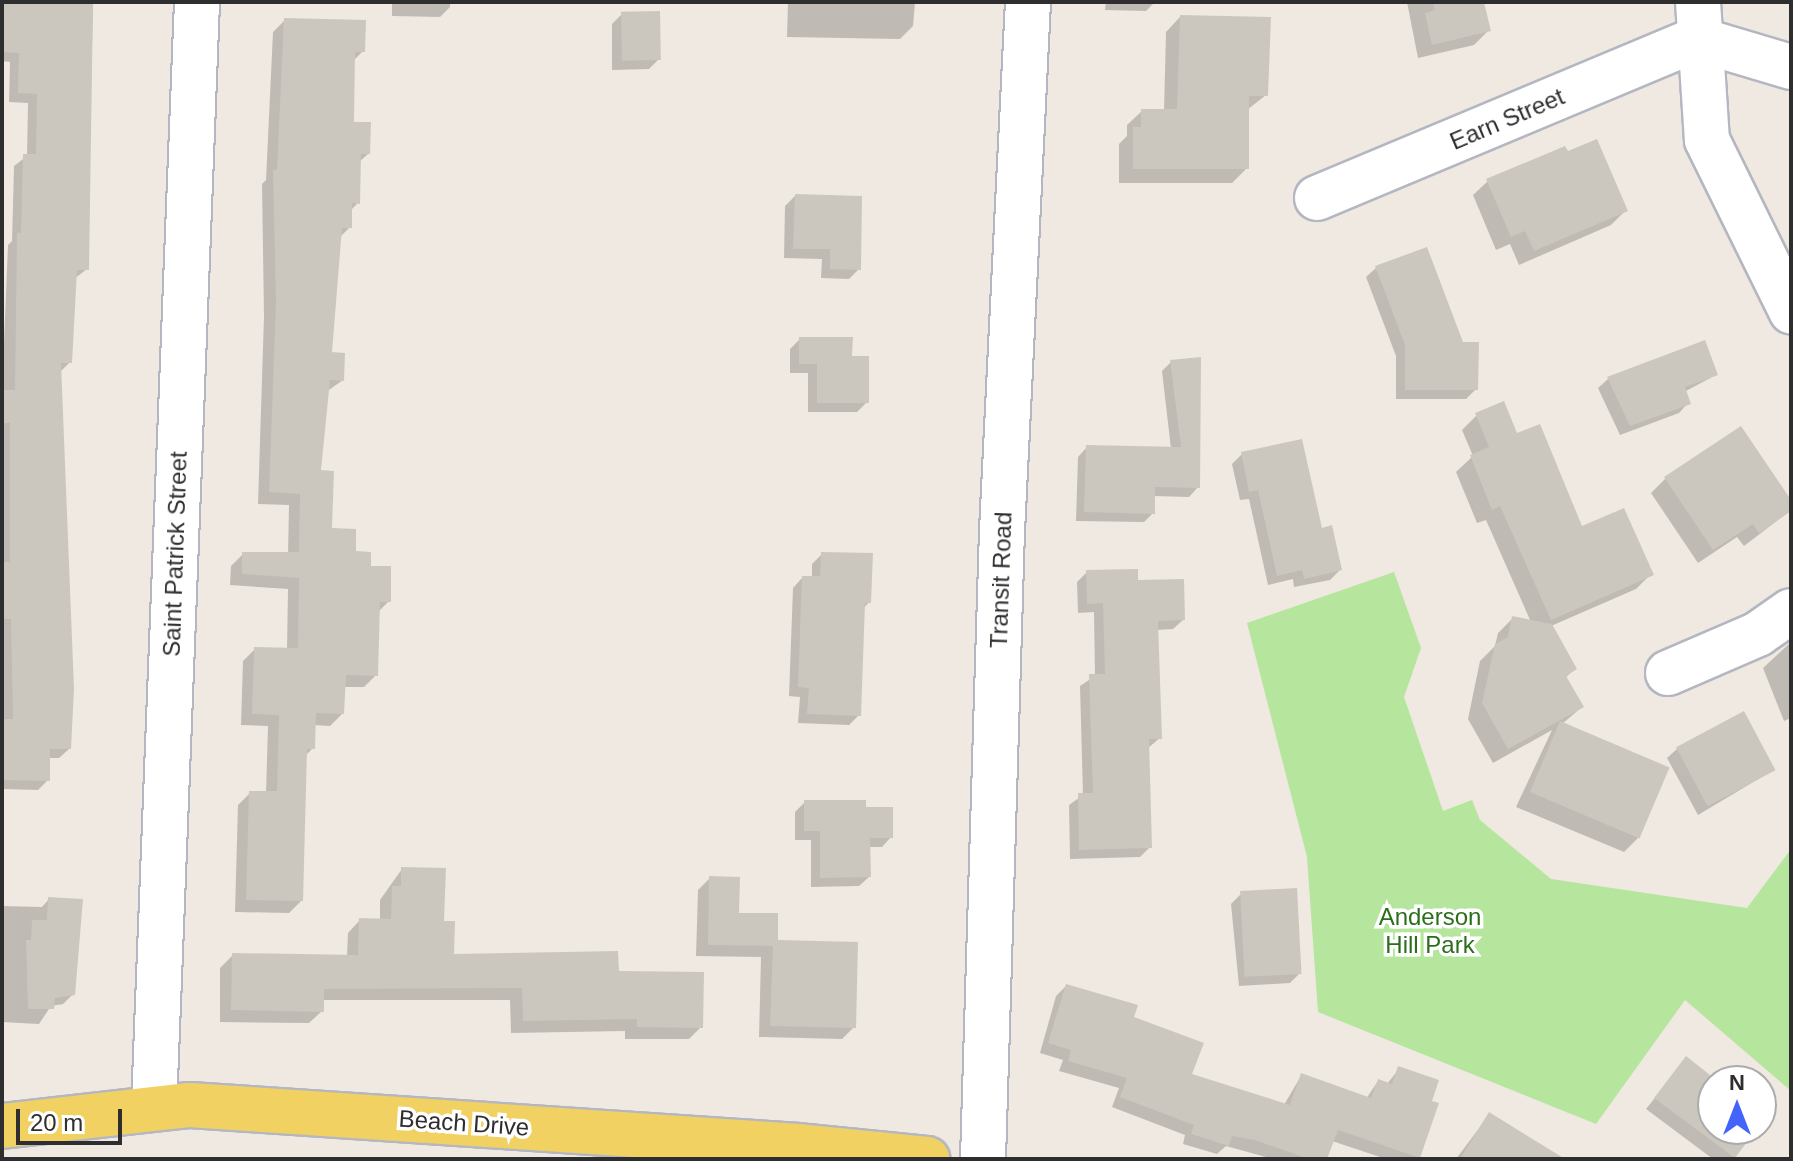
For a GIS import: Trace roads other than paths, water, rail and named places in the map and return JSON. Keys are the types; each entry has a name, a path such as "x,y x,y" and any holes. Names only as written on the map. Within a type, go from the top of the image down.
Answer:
{"main road":[{"name":"Beach Drive","path":"2,1126 154,1106 666,1136 927,1159"}],"street":[{"name":"Saint Patrick Street","path":"154,1106 197,2"},
{"name":"Transit Road","path":"983,1159 1002,531 1028,2"},
{"path":"1697,20 1791,67"},
{"path":"1697,20 1707,140 1791,311"},
{"name":"Earn Street","path":"1317,198 1697,20"},
{"path":"1668,673 1758,634 1791,611"}],"park label":[{"name":"Anderson Hill Park","path":"1430,931"}]}
